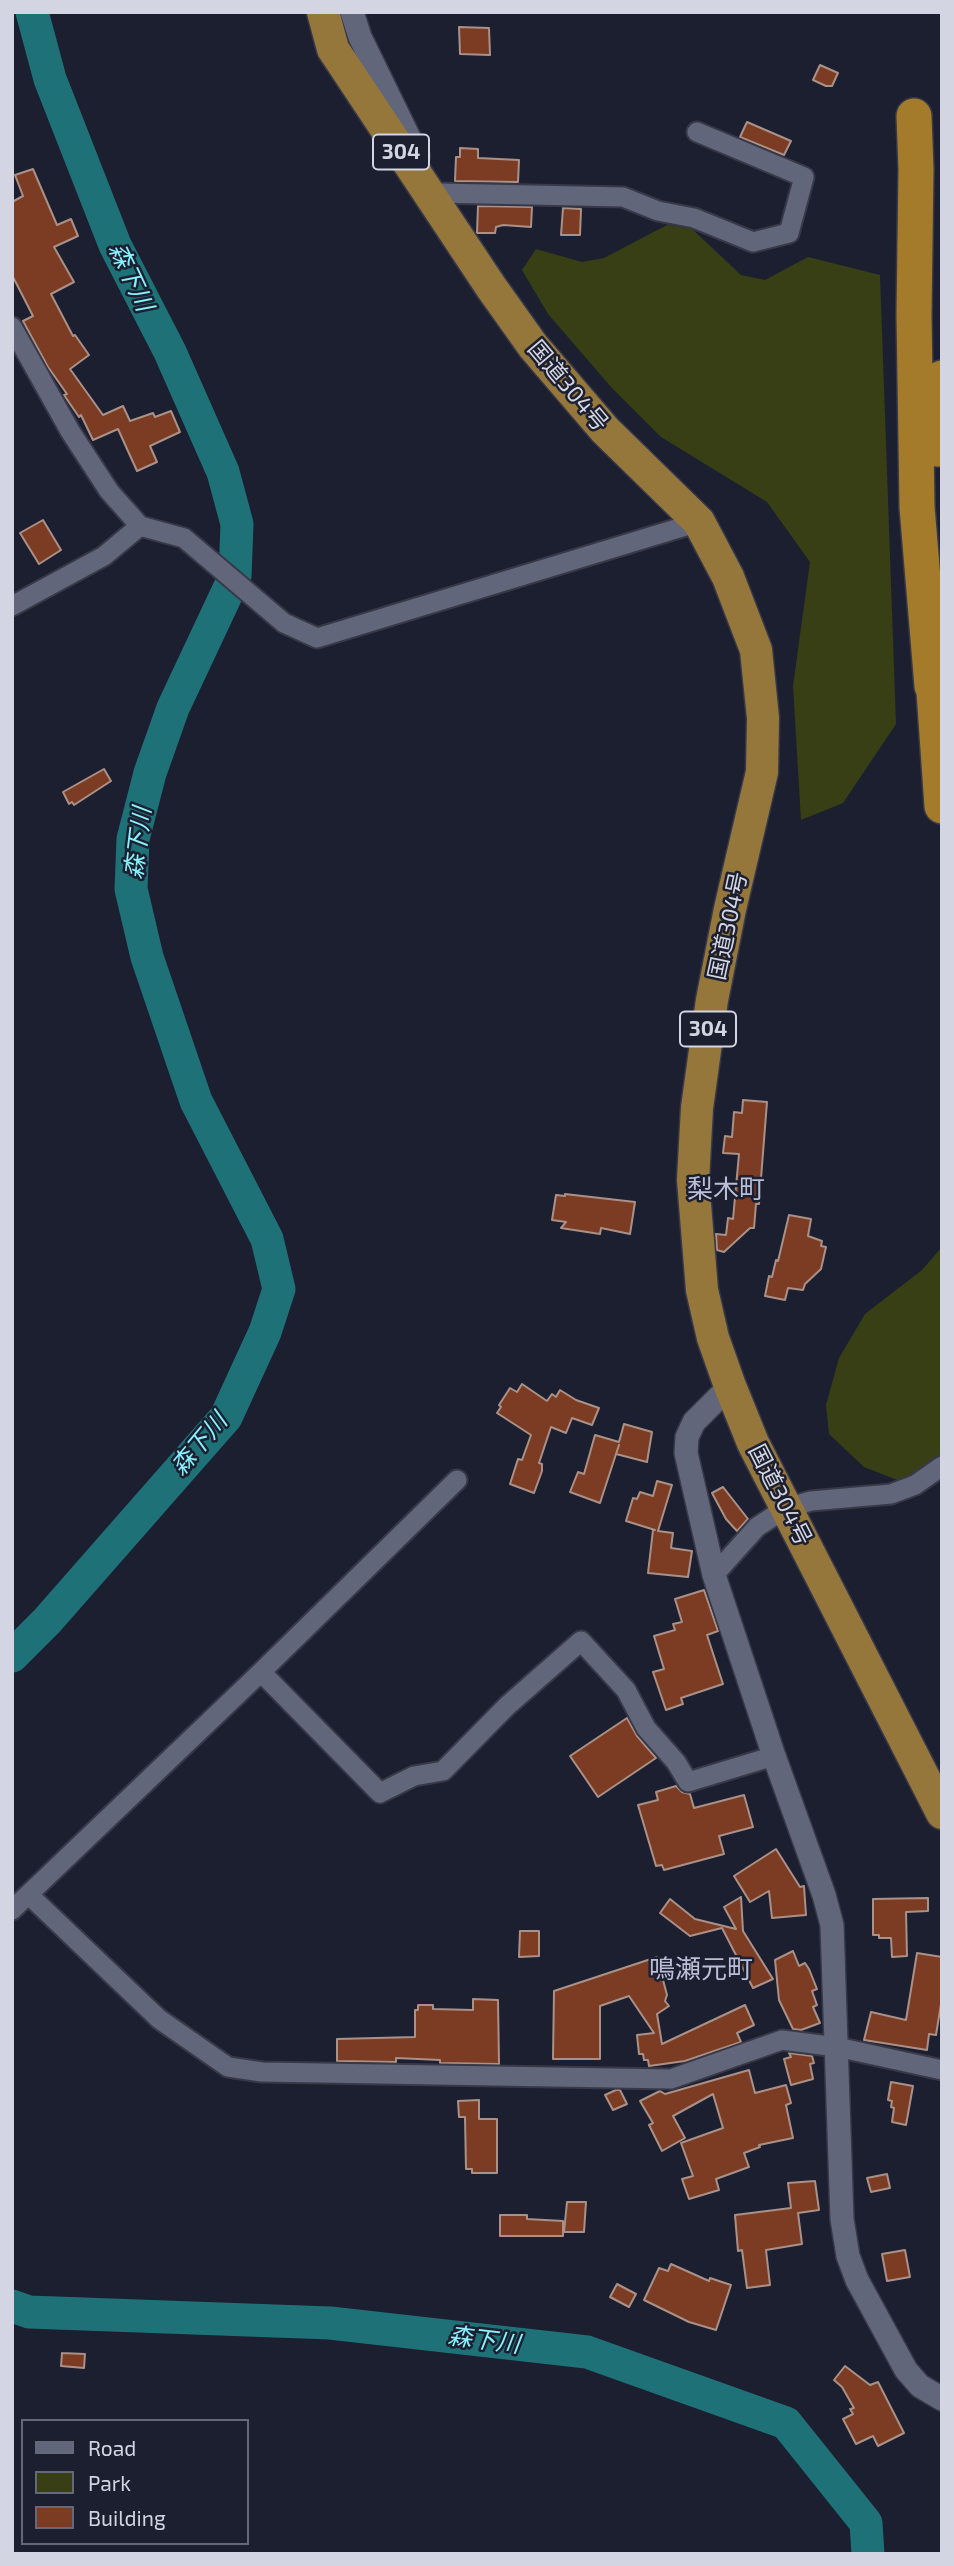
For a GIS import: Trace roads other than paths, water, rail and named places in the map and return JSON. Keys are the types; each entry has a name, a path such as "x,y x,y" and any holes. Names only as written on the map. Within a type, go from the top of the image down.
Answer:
{"highway":[{"name":"304","path":"323,12 333,49 491,287"},
{"path":"914,116 918,507 942,806"},
{"name":"国道304号","path":"491,287 533,346 605,430 699,522 728,577 755,650 763,718 762,772 712,1000 697,1108 693,1180 702,1290 713,1338 754,1443 942,1813"},
{"path":"932,686 934,517 942,378"}],"street":[{"path":"352,12 360,37 438,193 491,287"},
{"path":"438,193 623,197 657,211 694,218 753,242 789,233 804,177 697,132"},
{"path":"12,327 69,431 109,491 140,526 184,538 284,622 317,638 699,522"},
{"path":"12,606 104,555 140,526"},
{"path":"730,1386 694,1422 687,1437 686,1452 714,1575 832,1925 842,2219 849,2256 857,2280 906,2370 920,2386 942,2399"},
{"path":"714,1575 757,1527 786,1508 811,1501 891,1494 915,1485 942,1465"},
{"path":"12,1910 457,1480"},
{"path":"261,1672 380,1793 414,1776 443,1771 507,1706 581,1641 626,1690 646,1728 676,1762 688,1782 774,1756"},
{"path":"30,1895 159,2019 228,2067 262,2072 671,2079 782,2040 837,2047 942,2070"}],"waterway":[{"name":"森下川","path":"12,1656 47,1621 226,1417 265,1332 279,1289 267,1239 196,1101 147,957 131,889 133,839 150,773 173,708 235,576 237,524 223,472 170,352 115,245 50,79 32,12"},
{"name":"森下川","path":"12,2306 29,2312 330,2323 587,2352 786,2423 866,2523 868,2554"}],"district":[{"name":"梨木町","path":"726,1189"},
{"name":"鳴瀬元町","path":"701,1969"}]}
